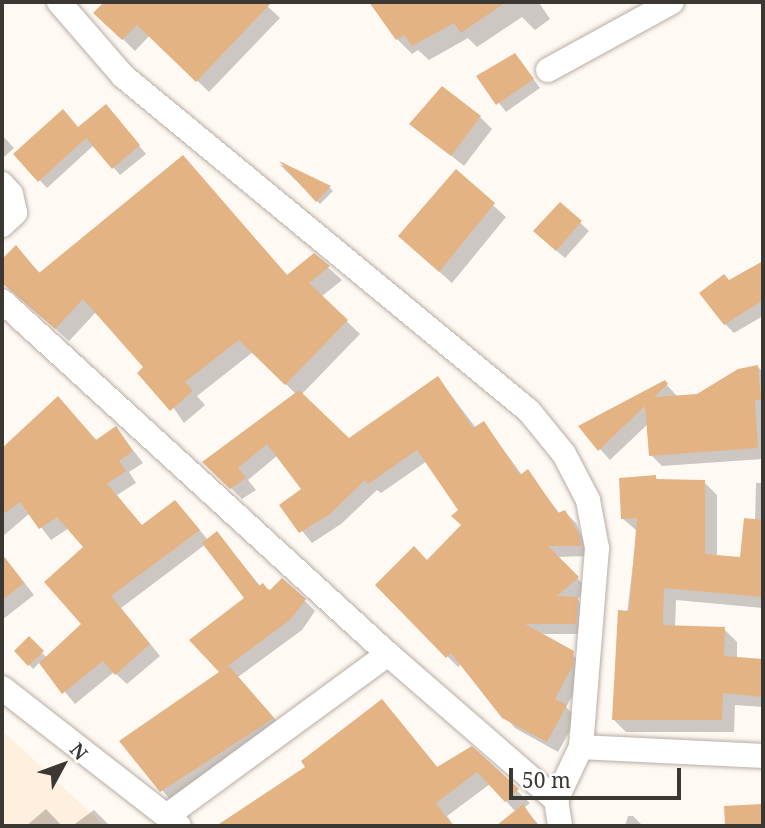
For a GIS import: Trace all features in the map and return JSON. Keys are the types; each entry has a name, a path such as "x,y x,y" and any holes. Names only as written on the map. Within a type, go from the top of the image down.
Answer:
{"street":[{"path":"59,2 122,76 529,411 564,454 588,500 597,548 581,747 556,800 560,826"},
{"path":"548,70 672,2"},
{"path":"2,184 11,194 15,213 2,225"},
{"path":"2,301 388,654 556,800"},
{"path":"2,688 174,820 388,654"},
{"path":"581,747 763,756"}],"shaded area":[{"path":"2,730 95,817 104,826 2,826"}],"building":[{"path":"104,2 272,2 196,82 137,25 122,40 93,13"},
{"path":"369,2 506,2 461,33 454,23 412,46 404,35 396,40"},
{"path":"515,53 534,79 496,105 476,76"},
{"path":"442,86 481,116 451,156 409,124"},
{"path":"106,104 140,145 112,169 86,138 38,182 13,154 63,109 78,127"},
{"path":"183,155 287,275 314,253 330,266 309,283 348,320 285,385 239,340 185,382 193,391 170,411 137,373 143,367 83,299 55,329 2,283 2,259 16,245 39,273"},
{"path":"279,161 331,186 316,202"},
{"path":"456,169 495,203 439,272 398,236"},
{"path":"560,202 582,221 556,251 533,231"},
{"path":"763,261 763,300 724,325 699,293 724,274 729,280"},
{"path":"758,365 761,400 755,400 758,448 649,456 645,406 598,451 578,426 665,380 668,384 654,397 697,394 738,369"},
{"path":"438,376 473,428 484,421 520,475 528,469 558,513 565,510 579,534 581,546 548,546 579,577 557,596 578,597 576,624 525,624 574,651 573,665 555,699 567,705 547,742 502,718 451,653 446,658 375,585 414,546 427,560 461,525 451,516 458,510 417,450 368,484 365,480 330,514 299,533 279,505 301,489 267,444 238,468 246,478 230,489 202,462 299,390 349,438"},
{"path":"58,396 96,440 116,426 133,451 119,461 126,471 107,484 142,525 175,500 200,530 111,596 150,644 115,675 103,661 62,694 39,663 81,624 44,582 83,547 57,517 39,529 20,502 2,515 2,448"},
{"path":"656,475 656,479 705,480 705,554 740,557 744,518 763,520 763,597 664,588 663,625 725,627 724,656 763,659 763,697 723,693 722,720 612,720 618,610 629,611 637,518 621,519 619,478"},
{"path":"217,531 259,586 263,583 269,591 282,578 306,599 291,619 221,671 229,666 274,718 160,792 119,741 219,672 189,640 244,598 202,543"},
{"path":"2,554 24,583 2,600"},
{"path":"29,636 44,651 28,666 14,651"},
{"path":"382,699 437,767 472,746 519,789 505,802 477,772 436,803 453,826 216,826 305,767 301,761"},
{"path":"523,804 538,826 496,826"},
{"path":"763,804 763,826 725,826 724,806"}]}
